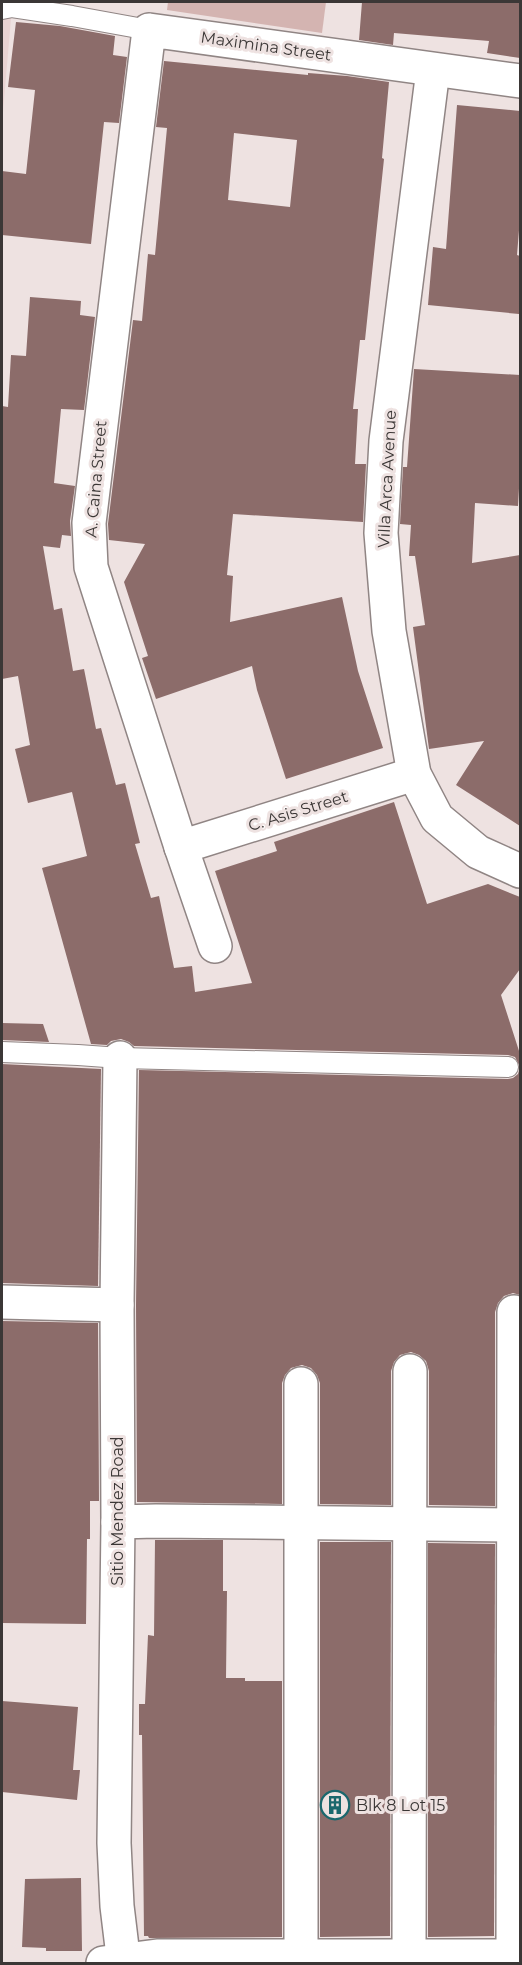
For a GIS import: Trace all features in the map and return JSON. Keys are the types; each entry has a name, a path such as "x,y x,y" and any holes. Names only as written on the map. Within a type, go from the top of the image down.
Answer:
{"street":[{"name":"Maximina Street","path":"149,30 520,81"},
{"name":"A. Caina Street","path":"149,30 89,523 91,567 215,946"},
{"name":"Villa Arca Avenue","path":"433,70 386,441 381,533 389,631 414,774 437,818 478,852 520,871"},
{"name":"C. Asis Street","path":"181,847 414,774"},
{"name":"Sitio Mendez Road","path":"116,1962 117,1906 114,1843 120,1058"},
{"path":"2,1302 117,1305"},
{"path":"116,1962 157,1956 301,1955 513,1960 517,1858 513,1525 514,1312"},
{"path":"410,1371 410,1956"},
{"path":"301,1384 301,1955"},
{"path":"118,1522 513,1525"}],"lane":[{"name":"Maximina Street","path":"7,8 72,16 149,30"},
{"path":"2,1052 78,1054 120,1058 508,1067"}],"shaded area":[{"path":"2,2 12,7 2,123"},
{"path":"168,2 326,2 322,33 167,10"}],"building":[{"path":"362,2 520,2 520,58 487,53 489,41 394,33 393,45 359,40"},
{"path":"16,22 60,26 115,36 113,55 127,57 119,123 104,122 91,244 2,235 2,171 26,174 35,90 8,87"},
{"path":"164,61 308,75 308,73 347,76 389,82 382,158 384,159 365,340 360,340 353,409 358,409 355,464 366,464 363,522 233,514 227,575 233,576 230,622 342,597 358,671 383,748 286,779 257,690 252,666 156,699 142,658 148,656 124,582 145,544 109,540 108,524 133,320 142,321 148,254 155,255 167,128 156,127","holes":["234,133 297,140 290,207 228,200"]},
{"path":"457,105 520,111 520,218 517,255 520,256 519,314 428,305 433,247 446,249"},
{"path":"30,297 81,301 80,315 95,317 84,410 61,409 54,483 75,486 70,521 71,536 62,535 60,548 43,546 54,610 62,608 73,671 84,669 96,729 101,728 116,785 125,783 140,843 135,844 151,898 159,896 174,968 192,966 195,992 252,983 215,871 277,851 274,842 394,802 427,904 488,884 520,897 520,969 501,995 520,1054 520,1067 515,1057 508,1055 134,1046 121,1039 111,1041 107,1045 91,1044 42,868 87,856 72,792 28,803 15,749 30,745 18,676 2,679 2,406 8,407 11,355 26,356"},
{"path":"414,369 520,375 518,506 475,503 472,563 520,555 520,826 456,785 484,741 429,749 413,627 425,625 415,556 409,556 411,525 400,524 403,467 407,467"},
{"path":"2,1023 43,1024 49,1042 2,1040"},
{"path":"2,1064 101,1069 98,1286 2,1283"},
{"path":"520,1067 520,1295 513,1293 504,1296 495,1312 495,1506 429,1505 429,1371 426,1361 411,1352 400,1355 391,1371 391,1505 320,1504 320,1383 311,1368 302,1365 291,1368 282,1383 282,1504 137,1502 136,1305 139,1070 508,1079 518,1074"},
{"path":"2,1321 98,1323 99,1501 90,1501 86,1624 2,1623"},
{"path":"155,1540 223,1540 223,1591 227,1591 226,1678 245,1678 245,1681 282,1681 282,1937 149,1938 144,1936 142,1735 139,1735 139,1704 145,1704 148,1635 154,1636"},
{"path":"320,1542 391,1542 390,1936 320,1937"},
{"path":"428,1543 495,1544 494,1936 428,1937"},
{"path":"2,1701 78,1707 73,1770 80,1770 77,1800 2,1792"},
{"path":"81,1878 82,1951 46,1951 46,1948 22,1947 25,1879"}],"place":[{"name":"Blk 8 Lot 15","path":"335,1805"}]}
